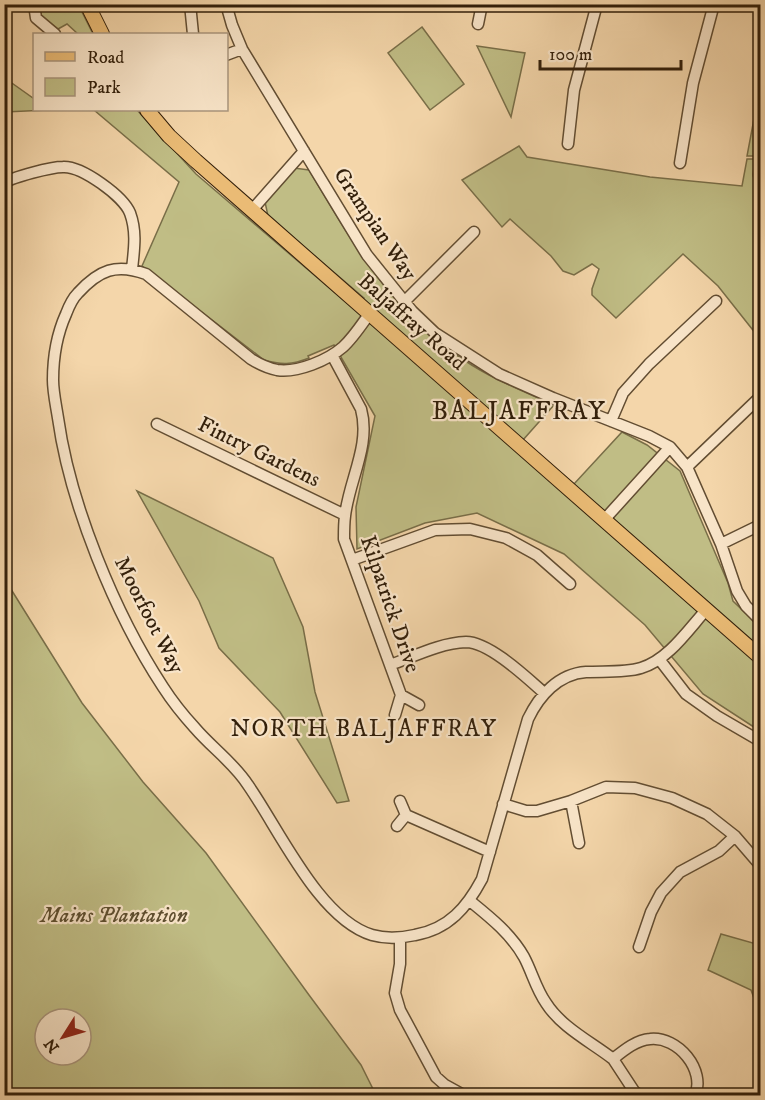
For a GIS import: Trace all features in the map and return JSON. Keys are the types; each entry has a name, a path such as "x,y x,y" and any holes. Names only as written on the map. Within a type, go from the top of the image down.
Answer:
{"main road":[{"path":"87,4 102,33"},
{"name":"Baljaffray Road","path":"148,111 170,136 252,210 760,657"}],"street":[{"path":"34,4 36,18 54,33"},
{"path":"190,4 193,33"},
{"name":"Grampian Way","path":"226,4 242,48 367,255 404,302 435,333 499,374 553,399 649,435 670,447 687,466 721,544 737,591 746,606 760,620"},
{"path":"478,24 482,4"},
{"path":"568,144 574,90 597,4"},
{"path":"680,163 693,83 714,4"},
{"path":"228,54 242,48"},
{"path":"252,210 304,151"},
{"path":"4,183 13,178 63,167 81,171 124,203 130,214 135,233 132,269 146,274 251,359 264,366 278,370 293,370 332,355 345,345 370,313"},
{"path":"404,302 474,232"},
{"name":"Moorfoot Way","path":"132,269 114,268 96,275 73,298 58,332 53,381 56,404 63,449 85,525 105,576 135,638 163,687 196,729 241,775 309,879 329,906 348,922 372,935 400,938 427,933 458,914 470,901 482,879 528,719 543,692 565,678 582,672 642,668 659,659 706,609"},
{"path":"611,421 623,393 649,364 716,301"},
{"name":"Kilpatrick Drive","path":"332,355 363,417 364,433 345,515 344,539 402,695 419,705"},
{"path":"687,466 760,397"},
{"name":"Fintry Gardens","path":"157,424 345,515"},
{"path":"604,520 670,447"},
{"path":"721,544 760,525"},
{"path":"352,560 435,530 470,529 506,538 537,555 570,584"},
{"path":"390,665 442,645 469,642 494,652 543,692"},
{"path":"659,659 686,694 717,716 760,741"},
{"name":"Kilpatrick Drive","path":"395,714 402,695"},
{"path":"503,804 526,811 537,811 606,787 635,789 672,798 707,814 735,836 760,865"},
{"path":"400,801 406,815 490,852"},
{"path":"571,801 579,843"},
{"path":"397,826 406,815"},
{"path":"639,947 651,912 661,893 680,872 719,851 735,836"},
{"path":"470,901 499,924 515,943 546,1004 560,1020 613,1059 634,1091 640,1095"},
{"path":"400,938 400,964 395,993 400,1010 436,1077 461,1094"},
{"path":"613,1059 631,1046 650,1039 672,1043 685,1054 694,1070 698,1087 695,1095"}],"green space":[{"path":"75,5 80,8 92,33 77,33 67,24 58,29 40,16 40,8"},
{"path":"422,27 464,84 430,110 388,53"},
{"path":"477,46 525,53 511,117"},
{"path":"9,81 33,98 33,111 5,112 5,84"},
{"path":"759,92 760,134 757,134 756,156 747,156"},
{"path":"95,111 138,111 196,174 354,309 364,298 268,216 265,202 294,168 309,170 358,249 415,321 438,341 475,367 554,405 523,440 574,484 622,432 647,445 680,471 728,583 733,601 760,627 760,731 703,694 645,625 564,554 477,513 425,523 357,549 356,507 375,416 334,345 297,362 281,363 264,360 142,266 179,182"},
{"path":"519,146 527,157 650,177 742,186 747,159 755,159 753,175 760,205 760,339 718,286 683,254 616,318 592,295 599,269 592,264 574,275 563,271 551,256 510,219 502,227 462,180"},
{"path":"137,491 273,558 303,627 315,692 349,801 337,803 280,712 219,648 199,601"},
{"name":"Mains Plantation","path":"4,578 82,703 143,782 206,853 361,1065 376,1095 5,1095"},
{"path":"721,934 760,945 760,1015 751,990 708,970"}],"district":[{"name":"BALJAFFRAY","path":"519,411"},
{"name":"NORTH BALJAFFRAY","path":"364,729"}]}
